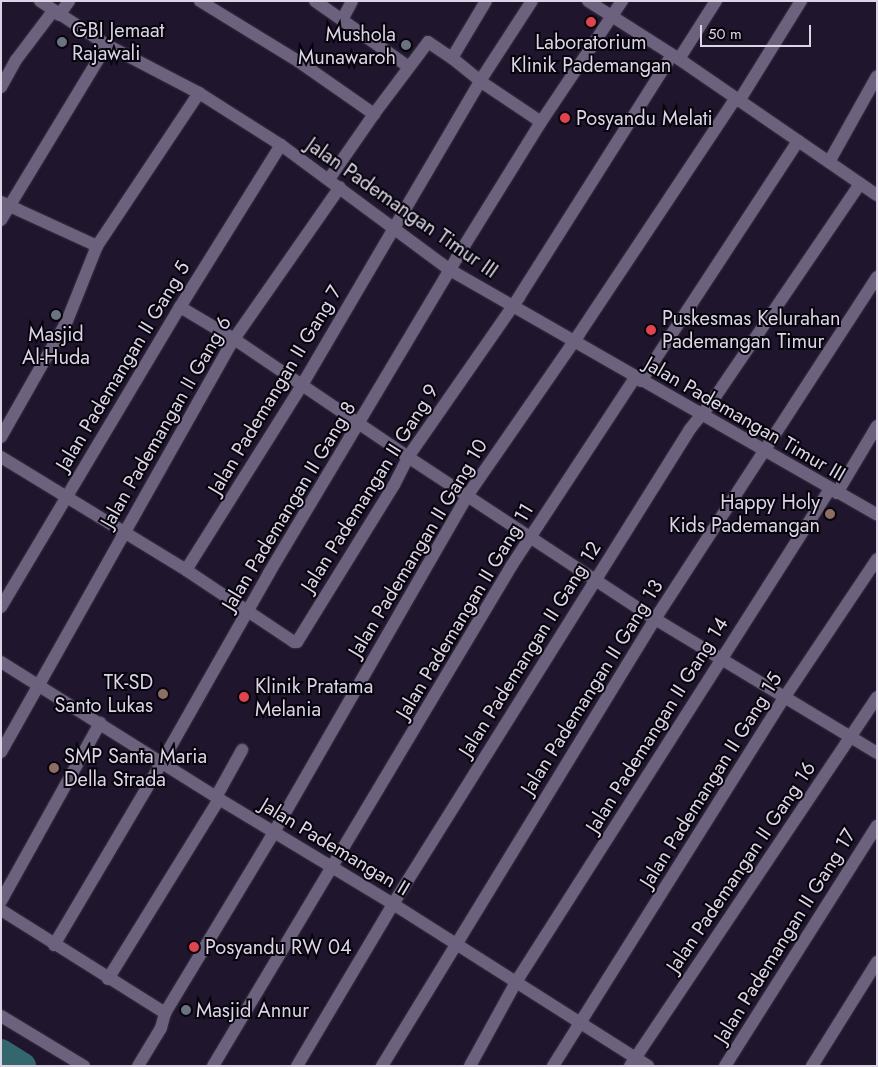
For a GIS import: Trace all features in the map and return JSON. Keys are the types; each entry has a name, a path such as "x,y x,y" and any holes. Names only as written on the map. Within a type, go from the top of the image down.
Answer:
{"street":[{"name":"Jalan Pademangan Timur III","path":"40,1 108,45 199,93 281,145 450,270 573,343 877,515"},
{"path":"1,87 16,60 56,13 69,1"},
{"path":"200,1 298,61 374,114"},
{"path":"315,1 409,67"},
{"path":"342,20 352,1"},
{"path":"452,58 486,1"},
{"name":"Jalan Pademangan II Gang 7","path":"186,570 302,385 480,82 532,1"},
{"path":"588,1 675,57 877,195"},
{"name":"Jalan Pademangan II Gang 8","path":"54,945 162,762 248,610 450,270 541,122 622,1"},
{"name":"Jalan Pademangan II Gang 9","path":"248,610 287,638 297,642 394,485 408,457 511,307 675,57 716,1"},
{"name":"Jalan Pademangan II Gang 10","path":"138,1066 161,1028 165,1013 274,831 467,496 573,343 802,1"},
{"path":"329,179 374,114 428,42 452,58 480,82 541,122"},
{"path":"1,220 6,204 108,45"},
{"path":"829,162 877,76"},
{"path":"1,437 68,320 97,246 199,93"},
{"name":"Jalan Pademangan II Gang 11","path":"213,1066 530,537 798,142"},
{"name":"Jalan Pademangan II Gang 5","path":"1,607 180,307 281,145"},
{"name":"Jalan Pademangan II Gang 12","path":"297,1066 393,904 690,429 702,416 860,184"},
{"name":"Jalan Pademangan II Gang 6","path":"1,752 234,339 340,187"},
{"path":"6,204 97,246"},
{"name":"Jalan Pademangan II Gang 13","path":"382,1066 455,944 656,619 877,277"},
{"path":"180,307 234,339 408,457 656,619 877,753"},
{"name":"Jalan Pademangan II Gang 14","path":"470,1066 516,982 721,660 877,426"},
{"path":"3,463 66,498 186,570 248,610"},
{"name":"Jalan Pademangan II Gang 15","path":"553,1066 784,698 877,559"},
{"name":"Jalan Pademangan II","path":"1,662 218,798 393,904 648,1066"},
{"name":"Jalan Pademangan II Gang 16","path":"636,1058 877,697"},
{"path":"1,901 100,723"},
{"path":"108,979 218,798 242,750"},
{"name":"Jalan Pademangan II Gang 17","path":"724,1066 877,826"},
{"path":"1,910 108,979 165,1013"},
{"path":"812,1066 877,962"},
{"path":"1,1016 84,1066"}],"waterway":[{"path":"1,1052 23,1066"}],"place":[{"name":"Laboratorium Klinik Pademangan","path":"591,22"},
{"name":"GBI Jemaat Rajawali","path":"62,42"},
{"name":"Mushola Munawaroh","path":"406,45"},
{"name":"Posyandu Melati","path":"565,118"},
{"name":"Masjid Al-Huda","path":"56,315"},
{"name":"Puskesmas Kelurahan Pademangan Timur","path":"651,330"},
{"name":"Happy Holy Kids Pademangan","path":"830,514"},
{"name":"TK-SD Santo Lukas","path":"163,694"},
{"name":"Klinik Pratama Melania","path":"244,697"},
{"name":"SMP Santa Maria Della Strada","path":"54,768"},
{"name":"Posyandu RW 04","path":"194,947"},
{"name":"Masjid Annur","path":"186,1010"}]}
